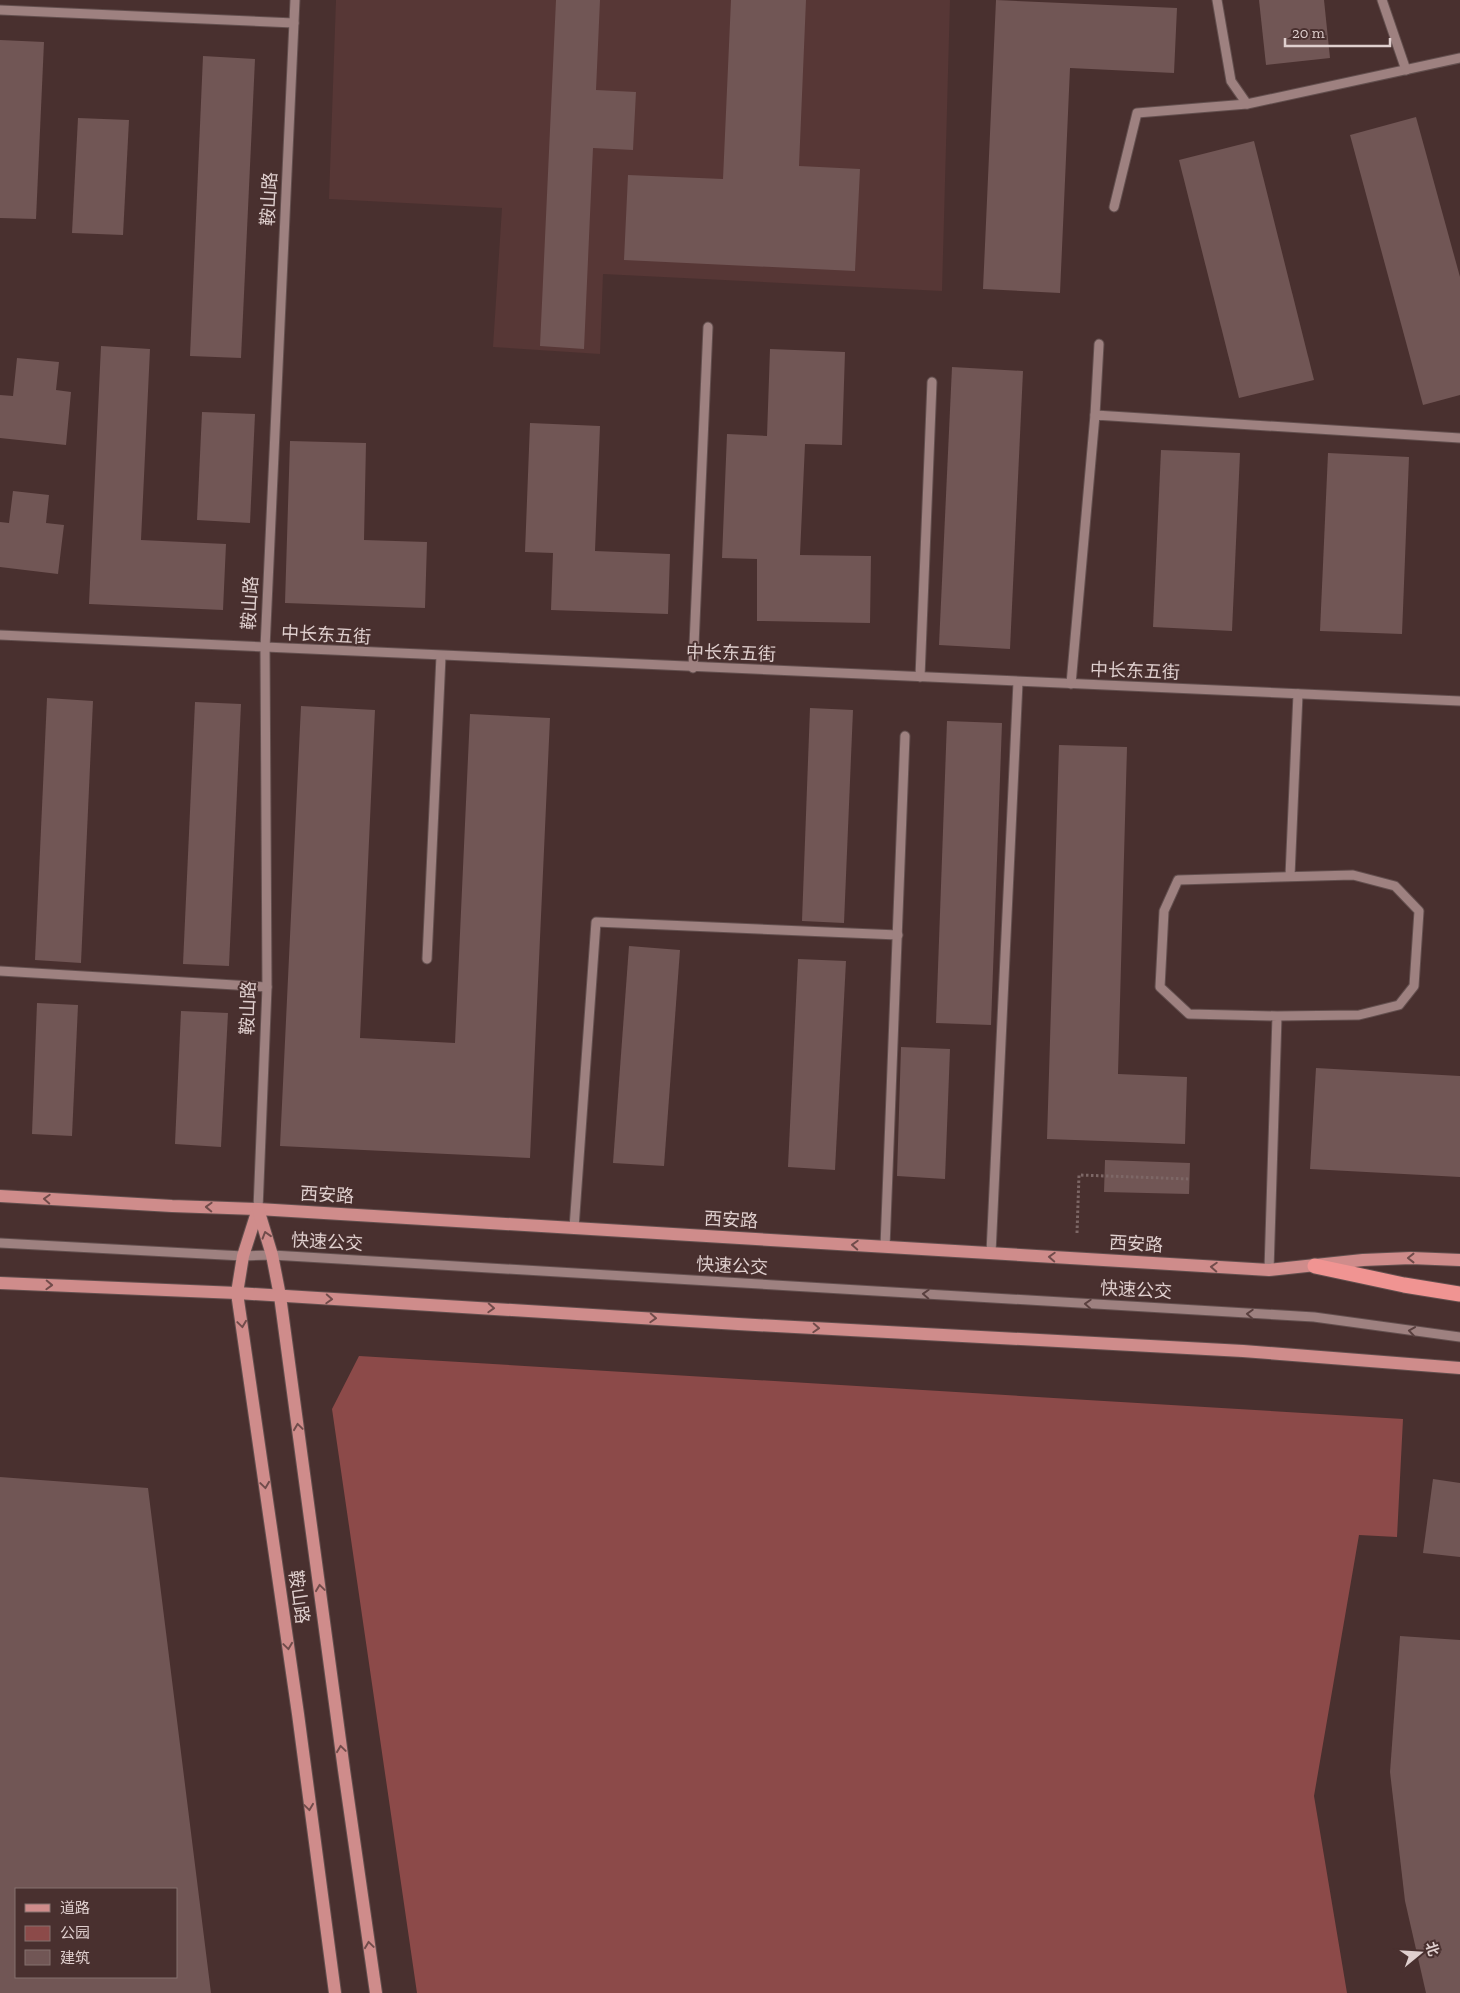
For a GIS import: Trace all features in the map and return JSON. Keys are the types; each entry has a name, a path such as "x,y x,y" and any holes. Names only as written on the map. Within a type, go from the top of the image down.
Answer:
{"highway":[{"path":"1315,1266 1404,1285 1460,1294"}],"main road":[{"name":"西安路","path":"0,1196 258,1209 1269,1270 1363,1260 1411,1258 1460,1260"},
{"name":"鞍山路","path":"258,1209 272,1255 280,1296 376,1993"},
{"name":"鞍山路","path":"258,1209 243,1256 238,1293 298,1714 334,1993"},
{"path":"0,1284 238,1293 728,1323 1243,1351 1460,1368"}],"street":[{"name":"鞍山路","path":"258,1209 267,987 265,648 295,0"},
{"path":"1217,0 1231,80 1247,104"},
{"path":"1382,0 1406,70"},
{"path":"0,10 294,23"},
{"path":"1114,207 1137,113 1247,104 1460,58"},
{"path":"693,668 708,327"},
{"path":"1071,684 1095,415 1099,344"},
{"path":"920,677 932,382"},
{"path":"1095,415 1460,438"},
{"name":"中长东五街","path":"0,635 1460,702"},
{"path":"427,959 441,656"},
{"path":"991,1253 1018,682"},
{"path":"1290,876 1298,694"},
{"path":"885,1247 905,736"},
{"path":"1353,875 1395,886 1419,911 1414,986 1399,1005 1359,1015 1277,1016 1189,1014 1160,988 1164,911 1178,880 1353,875"},
{"path":"574,1228 596,922 898,936"},
{"path":"0,972 267,987"},
{"path":"1269,1270 1277,1016"},
{"name":"快速公交","path":"0,1242 243,1256 272,1255 1314,1318 1460,1337"}],"path":[{"path":"1105,1176 1190,1179"}],"shaded area":[{"path":"336,0 950,0 942,291 603,274 600,354 493,347 502,208 329,199"}],"green space":[{"path":"359,1356 1403,1419 1397,1537 1359,1535 1314,1796 1347,1993 417,1993 332,1409"}],"building":[{"path":"556,0 600,0 596,90 636,92 633,150 593,148 584,349 540,346"},
{"path":"731,0 806,0 799,166 860,169 855,271 624,260 628,175 723,179"},
{"path":"996,0 1177,8 1174,73 1070,68 1060,293 983,289"},
{"path":"1259,0 1324,0 1330,58 1266,65"},
{"path":"0,40 44,42 36,219 0,218"},
{"path":"203,56 255,59 241,358 190,356"},
{"path":"1416,117 1460,277 1460,395 1423,405 1350,135"},
{"path":"78,118 129,120 123,235 72,233"},
{"path":"1254,141 1314,380 1239,398 1179,160"},
{"path":"101,346 150,349 141,540 226,544 223,610 89,604"},
{"path":"770,349 845,352 842,445 805,444 800,555 871,556 870,623 757,621 757,559 722,558 727,434 767,436"},
{"path":"17,358 59,362 56,390 71,392 66,445 0,438 0,395 13,396"},
{"path":"952,367 1023,371 1010,649 939,645"},
{"path":"202,412 255,414 250,523 197,520"},
{"path":"530,423 600,426 595,551 670,554 668,614 551,610 553,553 525,552"},
{"path":"290,441 366,443 364,540 427,542 425,608 285,603"},
{"path":"1161,450 1240,453 1232,631 1153,627"},
{"path":"1328,453 1409,457 1402,634 1320,631"},
{"path":"13,491 49,495 46,523 64,525 58,574 0,567 0,522 9,523"},
{"path":"47,698 93,701 81,963 35,960"},
{"path":"195,702 241,704 229,966 183,964"},
{"path":"301,706 375,710 360,1038 455,1043 470,714 550,718 530,1158 280,1146"},
{"path":"810,708 853,710 844,923 802,921"},
{"path":"947,721 1002,723 991,1025 936,1023"},
{"path":"1059,745 1127,747 1118,1074 1187,1077 1185,1144 1047,1139"},
{"path":"629,946 680,950 664,1166 613,1163"},
{"path":"798,959 846,961 835,1170 788,1167"},
{"path":"37,1003 78,1005 72,1136 32,1134"},
{"path":"181,1011 228,1013 221,1147 175,1144"},
{"path":"901,1047 950,1049 945,1179 897,1176"},
{"path":"1316,1068 1460,1076 1460,1177 1310,1169"},
{"path":"1105,1160 1190,1163 1189,1194 1104,1192"},
{"path":"0,1477 148,1488 211,1993 0,1993"},
{"path":"1433,1479 1460,1483 1460,1557 1423,1553"},
{"path":"1400,1636 1460,1640 1460,1993 1426,1993 1405,1901 1390,1772"}]}
